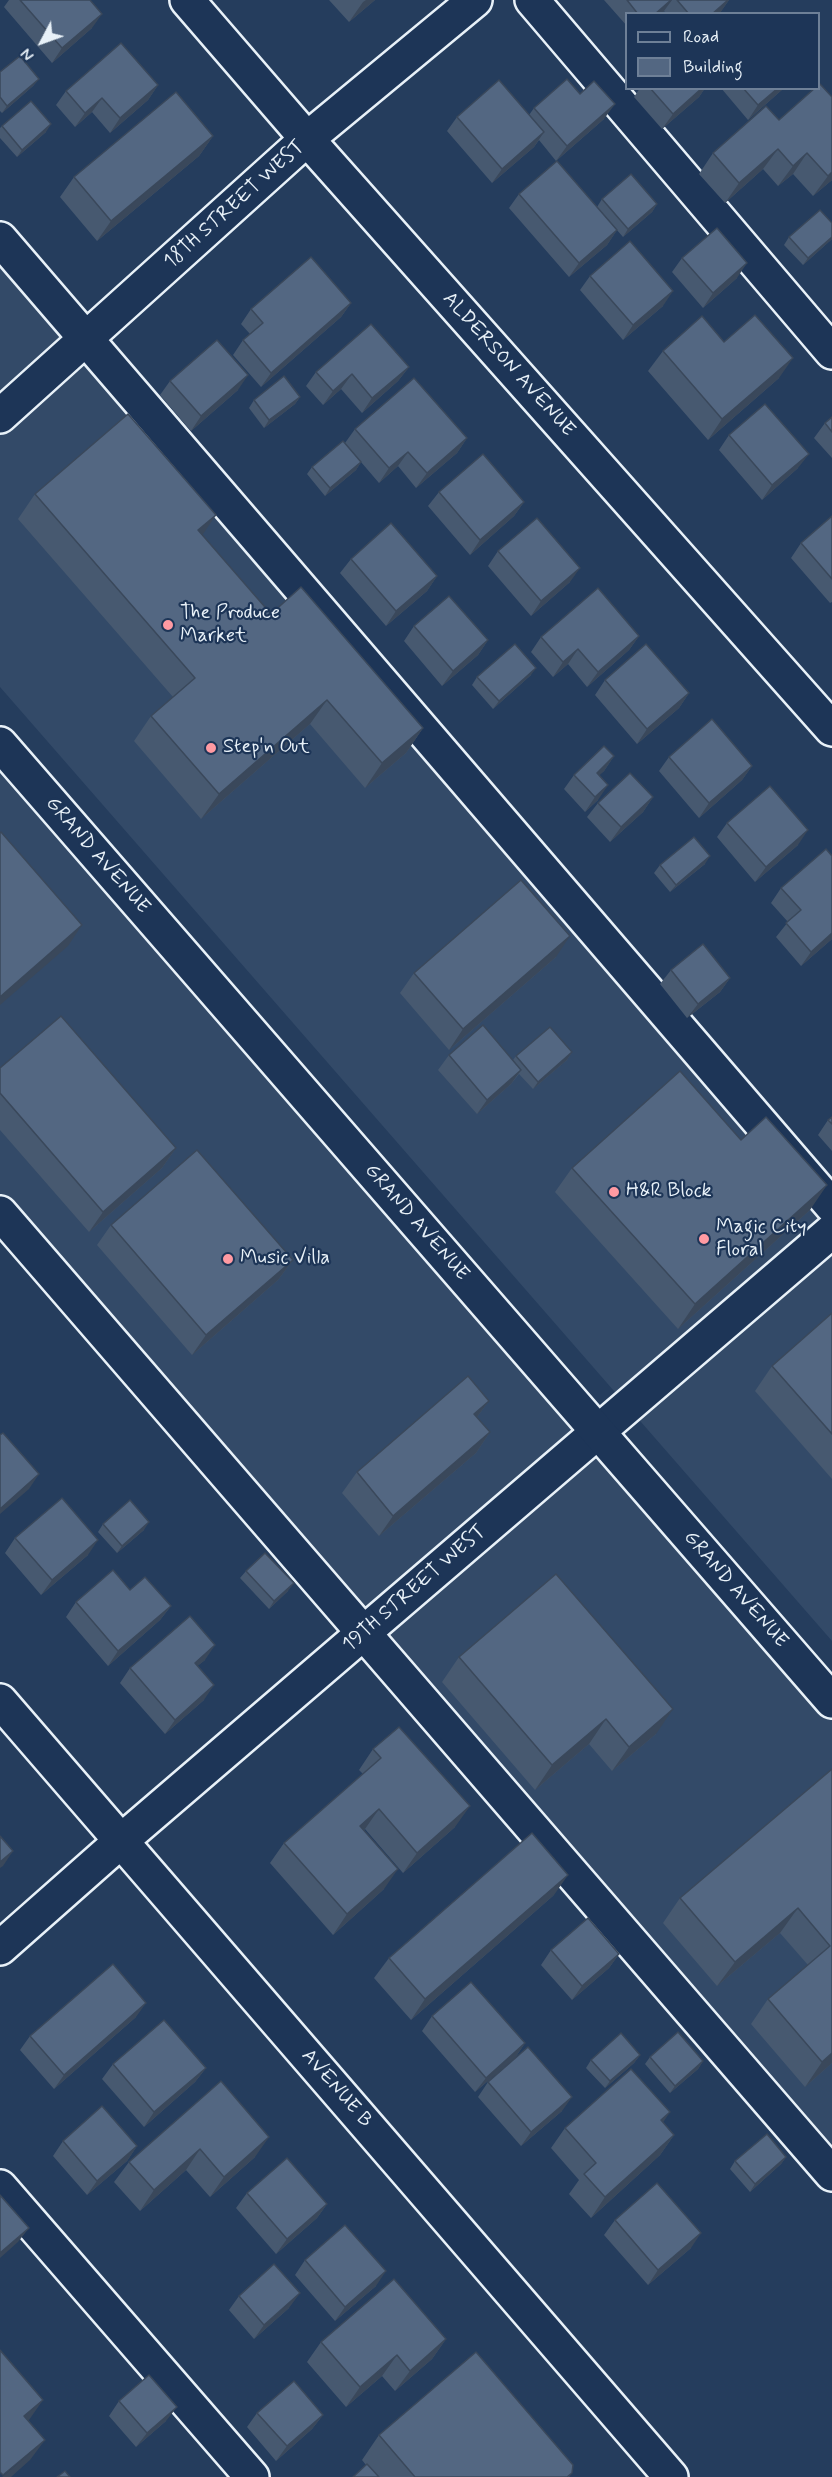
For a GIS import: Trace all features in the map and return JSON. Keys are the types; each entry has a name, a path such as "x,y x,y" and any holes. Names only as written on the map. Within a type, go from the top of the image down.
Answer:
{"street":[{"name":"ALDERSON AVENUE","path":"187,0 307,139 832,729"},
{"name":"18TH STREET WEST","path":"0,416 307,139 475,0"},
{"path":"532,0 832,352"},
{"path":"0,239 832,1206"},
{"name":"GRAND AVENUE","path":"0,744 832,1701"},
{"path":"0,1213 832,2175"},
{"name":"19TH STREET WEST","path":"0,1948 121,1841 832,1231"},
{"name":"AVENUE B","path":"0,1701 671,2477"},
{"path":"0,2187 252,2477"}],"shaded area":[{"path":"0,239 832,1206 832,1641 0,687"},
{"path":"0,744 832,1701 832,2174 0,1211"}],"building":[{"path":"20,0 90,0 102,14 62,48"},
{"path":"627,0 671,0 657,12 636,12"},
{"path":"677,0 728,0 714,12 687,12"},
{"path":"121,43 158,85 120,118 102,98 85,113 66,91"},
{"path":"20,56 39,79 7,106 0,97 0,72"},
{"path":"567,79 580,94 594,81 615,104 567,146 534,108"},
{"path":"499,80 544,132 502,169 457,117"},
{"path":"820,84 832,97 832,172 828,176 807,153 793,166 778,149 739,183 713,153 766,106 779,120 813,90 820,90"},
{"path":"652,90 700,90 673,114"},
{"path":"745,90 776,90 758,105"},
{"path":"176,92 213,136 111,221 74,177"},
{"path":"31,101 51,124 22,150 2,126"},
{"path":"557,161 617,230 579,263 519,194"},
{"path":"631,174 657,204 628,229 602,199"},
{"path":"820,210 832,223 832,237 808,258 789,237"},
{"path":"717,228 747,263 713,293 682,258"},
{"path":"630,241 673,291 633,325 590,276"},
{"path":"311,257 351,303 271,373 243,340 263,323 251,309"},
{"path":"755,315 793,358 722,419 663,351 702,316 724,342"},
{"path":"371,324 409,367 372,398 352,374 333,391 316,372"},
{"path":"217,340 248,375 201,416 170,381"},
{"path":"284,376 300,397 269,420 254,400"},
{"path":"414,378 467,438 427,473 408,452 389,468 355,429"},
{"path":"765,404 809,454 772,485 729,435"},
{"path":"128,414 216,515 198,530 271,614 301,587 423,728 382,763 327,700 219,794 151,716 195,678 35,494"},
{"path":"832,417 832,432 825,423"},
{"path":"343,441 361,462 330,488 312,467"},
{"path":"483,454 524,502 480,540 439,492"},
{"path":"832,516 832,579 801,543"},
{"path":"537,518 580,568 541,601 498,551"},
{"path":"391,523 437,576 396,611 351,559"},
{"path":"598,588 639,636 598,672 578,649 563,662 541,637"},
{"path":"449,596 488,640 453,671 414,626"},
{"path":"515,644 536,668 499,701 477,677"},
{"path":"646,644 689,693 647,729 605,680"},
{"path":"712,719 752,766 709,803 669,757"},
{"path":"604,746 614,756 597,773 608,785 595,797 574,775"},
{"path":"630,773 653,797 621,827 598,803"},
{"path":"770,786 808,830 766,867 727,823"},
{"path":"0,833 82,925 0,997"},
{"path":"694,837 710,856 676,885 660,865"},
{"path":"826,849 832,856 832,933 811,952 786,923 801,910 781,888"},
{"path":"521,880 570,936 463,1029 414,973"},
{"path":"703,944 730,978 698,1004 671,970"},
{"path":"61,1016 176,1148 103,1212 0,1093 0,1068"},
{"path":"483,1025 521,1070 487,1100 449,1055"},
{"path":"550,1027 572,1052 538,1082 516,1056"},
{"path":"680,1071 741,1140 766,1117 827,1185 695,1304 572,1168"},
{"path":"197,1150 293,1260 206,1335 111,1225"},
{"path":"832,1313 832,1434 772,1366"},
{"path":"468,1376 489,1401 474,1414 490,1432 393,1516 357,1472"},
{"path":"3,1433 39,1474 0,1509 0,1435"},
{"path":"62,1498 98,1540 52,1580 15,1538"},
{"path":"130,1500 149,1522 122,1546 103,1524"},
{"path":"265,1553 294,1583 274,1601 246,1571"},
{"path":"113,1570 130,1590 145,1577 171,1606 118,1651 76,1602"},
{"path":"556,1574 673,1709 629,1747 606,1719 552,1765 459,1657"},
{"path":"190,1616 215,1645 195,1663 214,1685 175,1720 130,1668"},
{"path":"399,1727 470,1806 417,1853 379,1809 360,1826 398,1869 347,1914 284,1843 381,1758 373,1749"},
{"path":"832,1769 832,2053 822,2062 768,1999 830,1946 798,1908 735,1962 680,1898"},
{"path":"532,1833 568,1875 425,1999 389,1958"},
{"path":"0,1836 13,1851 0,1862"},
{"path":"588,1918 619,1954 582,1986 551,1950"},
{"path":"113,1964 146,2003 64,2075 30,2036"},
{"path":"471,1982 525,2043 486,2078 432,2016"},
{"path":"164,2020 206,2068 154,2112 113,2064"},
{"path":"678,2032 703,2061 675,2086 650,2057"},
{"path":"621,2033 640,2055 610,2081 591,2060"},
{"path":"528,2047 572,2097 531,2132 488,2082"},
{"path":"631,2069 670,2112 661,2120 674,2135 605,2197 584,2174 596,2163 565,2128"},
{"path":"221,2081 269,2137 224,2177 200,2149 154,2190 129,2162"},
{"path":"102,2106 137,2146 97,2181 63,2141"},
{"path":"767,2134 786,2157 755,2184 735,2161"},
{"path":"287,2158 327,2204 287,2239 247,2193"},
{"path":"657,2183 701,2233 658,2270 615,2220"},
{"path":"0,2195 29,2228 0,2253"},
{"path":"345,2225 386,2271 345,2307 305,2260"},
{"path":"274,2264 300,2293 264,2325 239,2296"},
{"path":"394,2279 446,2339 410,2371 397,2355 360,2387 321,2342"},
{"path":"0,2350 43,2400 24,2416 45,2440 3,2475 0,2472"},
{"path":"476,2352 573,2465 572,2473 567,2477 415,2477 379,2435"},
{"path":"149,2375 177,2407 147,2433 119,2401"},
{"path":"294,2381 323,2415 287,2446 257,2413"},
{"path":"367,2464 379,2477 353,2477"},
{"path":"65,2471 70,2477 57,2477"}],"place":[{"name":"The Produce Market","path":"168,625"},
{"name":"Step'n Out","path":"211,748"},
{"name":"H&R Block","path":"614,1192"},
{"name":"Magic City Floral","path":"704,1239"},
{"name":"Music Villa","path":"228,1259"}]}
